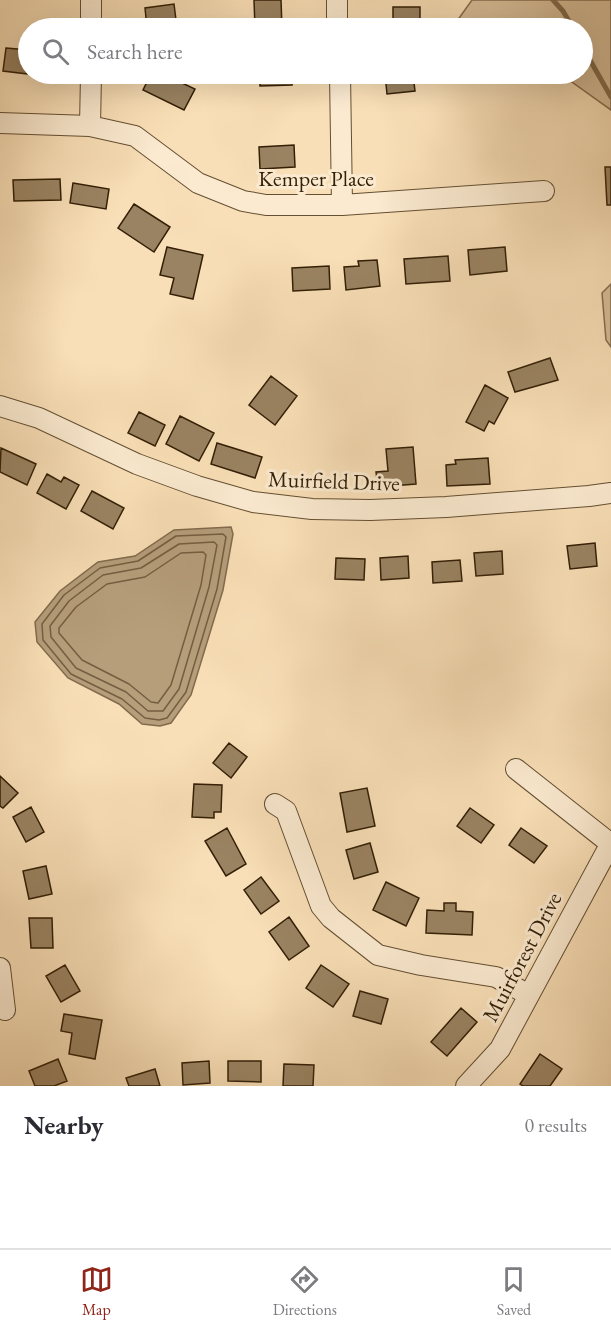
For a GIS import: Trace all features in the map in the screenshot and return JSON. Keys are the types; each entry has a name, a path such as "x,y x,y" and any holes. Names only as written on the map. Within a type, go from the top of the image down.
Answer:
{"street":[{"path":"91,0 91,18"},
{"path":"337,0 337,18"},
{"path":"90,126 91,84"},
{"path":"340,84 342,205"},
{"name":"Kemper Place","path":"0,123 90,126 135,136 198,183 243,201 266,205 342,205 544,191"},
{"name":"Muirfield Drive","path":"0,406 39,418 137,464 197,486 254,502 312,509 370,510 446,507 611,493"},
{"path":"516,769 611,844"},
{"path":"275,804 286,812 321,906 331,918 378,955 496,978 529,995"},
{"name":"Muirforest Drive","path":"466,1086 500,1049 611,844"},
{"path":"0,968 5,1010"}],"shaded area":[{"path":"472,0 611,0 611,110 575,84 593,84 593,18 459,18"},
{"path":"611,284 611,347 606,340 602,293"}],"water":[{"path":"231,527 233,534 223,590 191,695 171,723 160,726 142,724 119,704 68,678 37,642 35,622 60,591 98,562 135,556 174,530"}],"building":[{"path":"254,0 281,0 282,18 255,18"},
{"path":"174,4 176,18 146,18 145,8"},
{"path":"393,7 420,7 420,18 393,18"},
{"path":"6,48 18,49 18,73 3,71"},
{"path":"146,84 184,84 195,89 184,110 143,90"},
{"path":"260,84 292,84 292,85 260,86"},
{"path":"386,84 414,84 415,91 387,94"},
{"path":"294,145 295,167 260,169 259,147"},
{"path":"605,167 611,167 611,205 607,205"},
{"path":"60,179 61,200 14,201 13,180"},
{"path":"73,183 109,189 106,209 70,203"},
{"path":"134,204 170,227 154,252 118,228"},
{"path":"167,247 203,255 193,299 170,294 174,278 160,275"},
{"path":"505,247 507,271 470,275 468,250"},
{"path":"448,256 450,281 406,284 404,259"},
{"path":"377,260 380,286 346,290 344,267 359,266 358,261"},
{"path":"329,266 330,289 293,291 292,268"},
{"path":"550,358 558,380 515,392 508,372"},
{"path":"271,376 297,396 275,425 249,405"},
{"path":"485,385 508,398 494,424 489,421 484,431 466,422"},
{"path":"139,412 165,425 155,446 128,433"},
{"path":"180,416 214,433 199,461 166,444"},
{"path":"217,443 262,457 255,478 211,464"},
{"path":"413,447 416,484 378,487 376,472 388,471 386,449"},
{"path":"1,448 36,464 27,485 0,472"},
{"path":"488,458 490,484 447,486 446,465 456,464 455,460"},
{"path":"47,474 61,482 64,477 79,485 66,509 37,493"},
{"path":"92,491 124,508 113,529 81,511"},
{"path":"595,543 597,566 570,569 567,546"},
{"path":"502,551 503,574 476,576 474,553"},
{"path":"408,556 409,578 381,580 380,558"},
{"path":"336,558 365,559 364,580 335,579"},
{"path":"460,560 462,581 433,583 432,562"},
{"path":"229,743 247,757 231,778 213,763"},
{"path":"0,776 18,793 3,808 0,806"},
{"path":"194,784 222,785 221,812 214,812 214,818 192,817"},
{"path":"367,788 375,826 347,832 340,793"},
{"path":"31,807 44,832 26,842 13,817"},
{"path":"470,808 494,825 481,843 457,826"},
{"path":"227,828 246,864 226,876 205,841"},
{"path":"521,828 547,846 534,863 509,845"},
{"path":"370,843 378,872 354,879 346,850"},
{"path":"46,866 52,894 29,899 23,871"},
{"path":"261,877 279,901 261,914 244,890"},
{"path":"386,882 419,898 406,926 373,910"},
{"path":"444,903 456,903 456,911 473,912 472,935 426,933 427,910 444,911"},
{"path":"289,917 309,946 289,960 269,932"},
{"path":"29,918 52,918 53,948 31,948"},
{"path":"65,965 80,991 61,1002 46,976"},
{"path":"321,965 349,984 333,1007 306,988"},
{"path":"360,991 388,999 381,1024 353,1016"},
{"path":"461,1008 477,1022 447,1056 431,1042"},
{"path":"64,1014 102,1020 95,1059 69,1054 72,1033 61,1031"},
{"path":"540,1054 562,1069 550,1086 523,1086 520,1084"},
{"path":"58,1059 67,1081 54,1086 35,1086 29,1071"},
{"path":"209,1061 210,1083 183,1085 182,1063"},
{"path":"228,1061 261,1061 261,1082 228,1081"},
{"path":"284,1064 314,1065 313,1086 283,1086"},
{"path":"155,1069 160,1086 129,1086 126,1078"}],"waterway":[{"path":"553,0 567,18"},
{"path":"593,65 611,97"}]}
